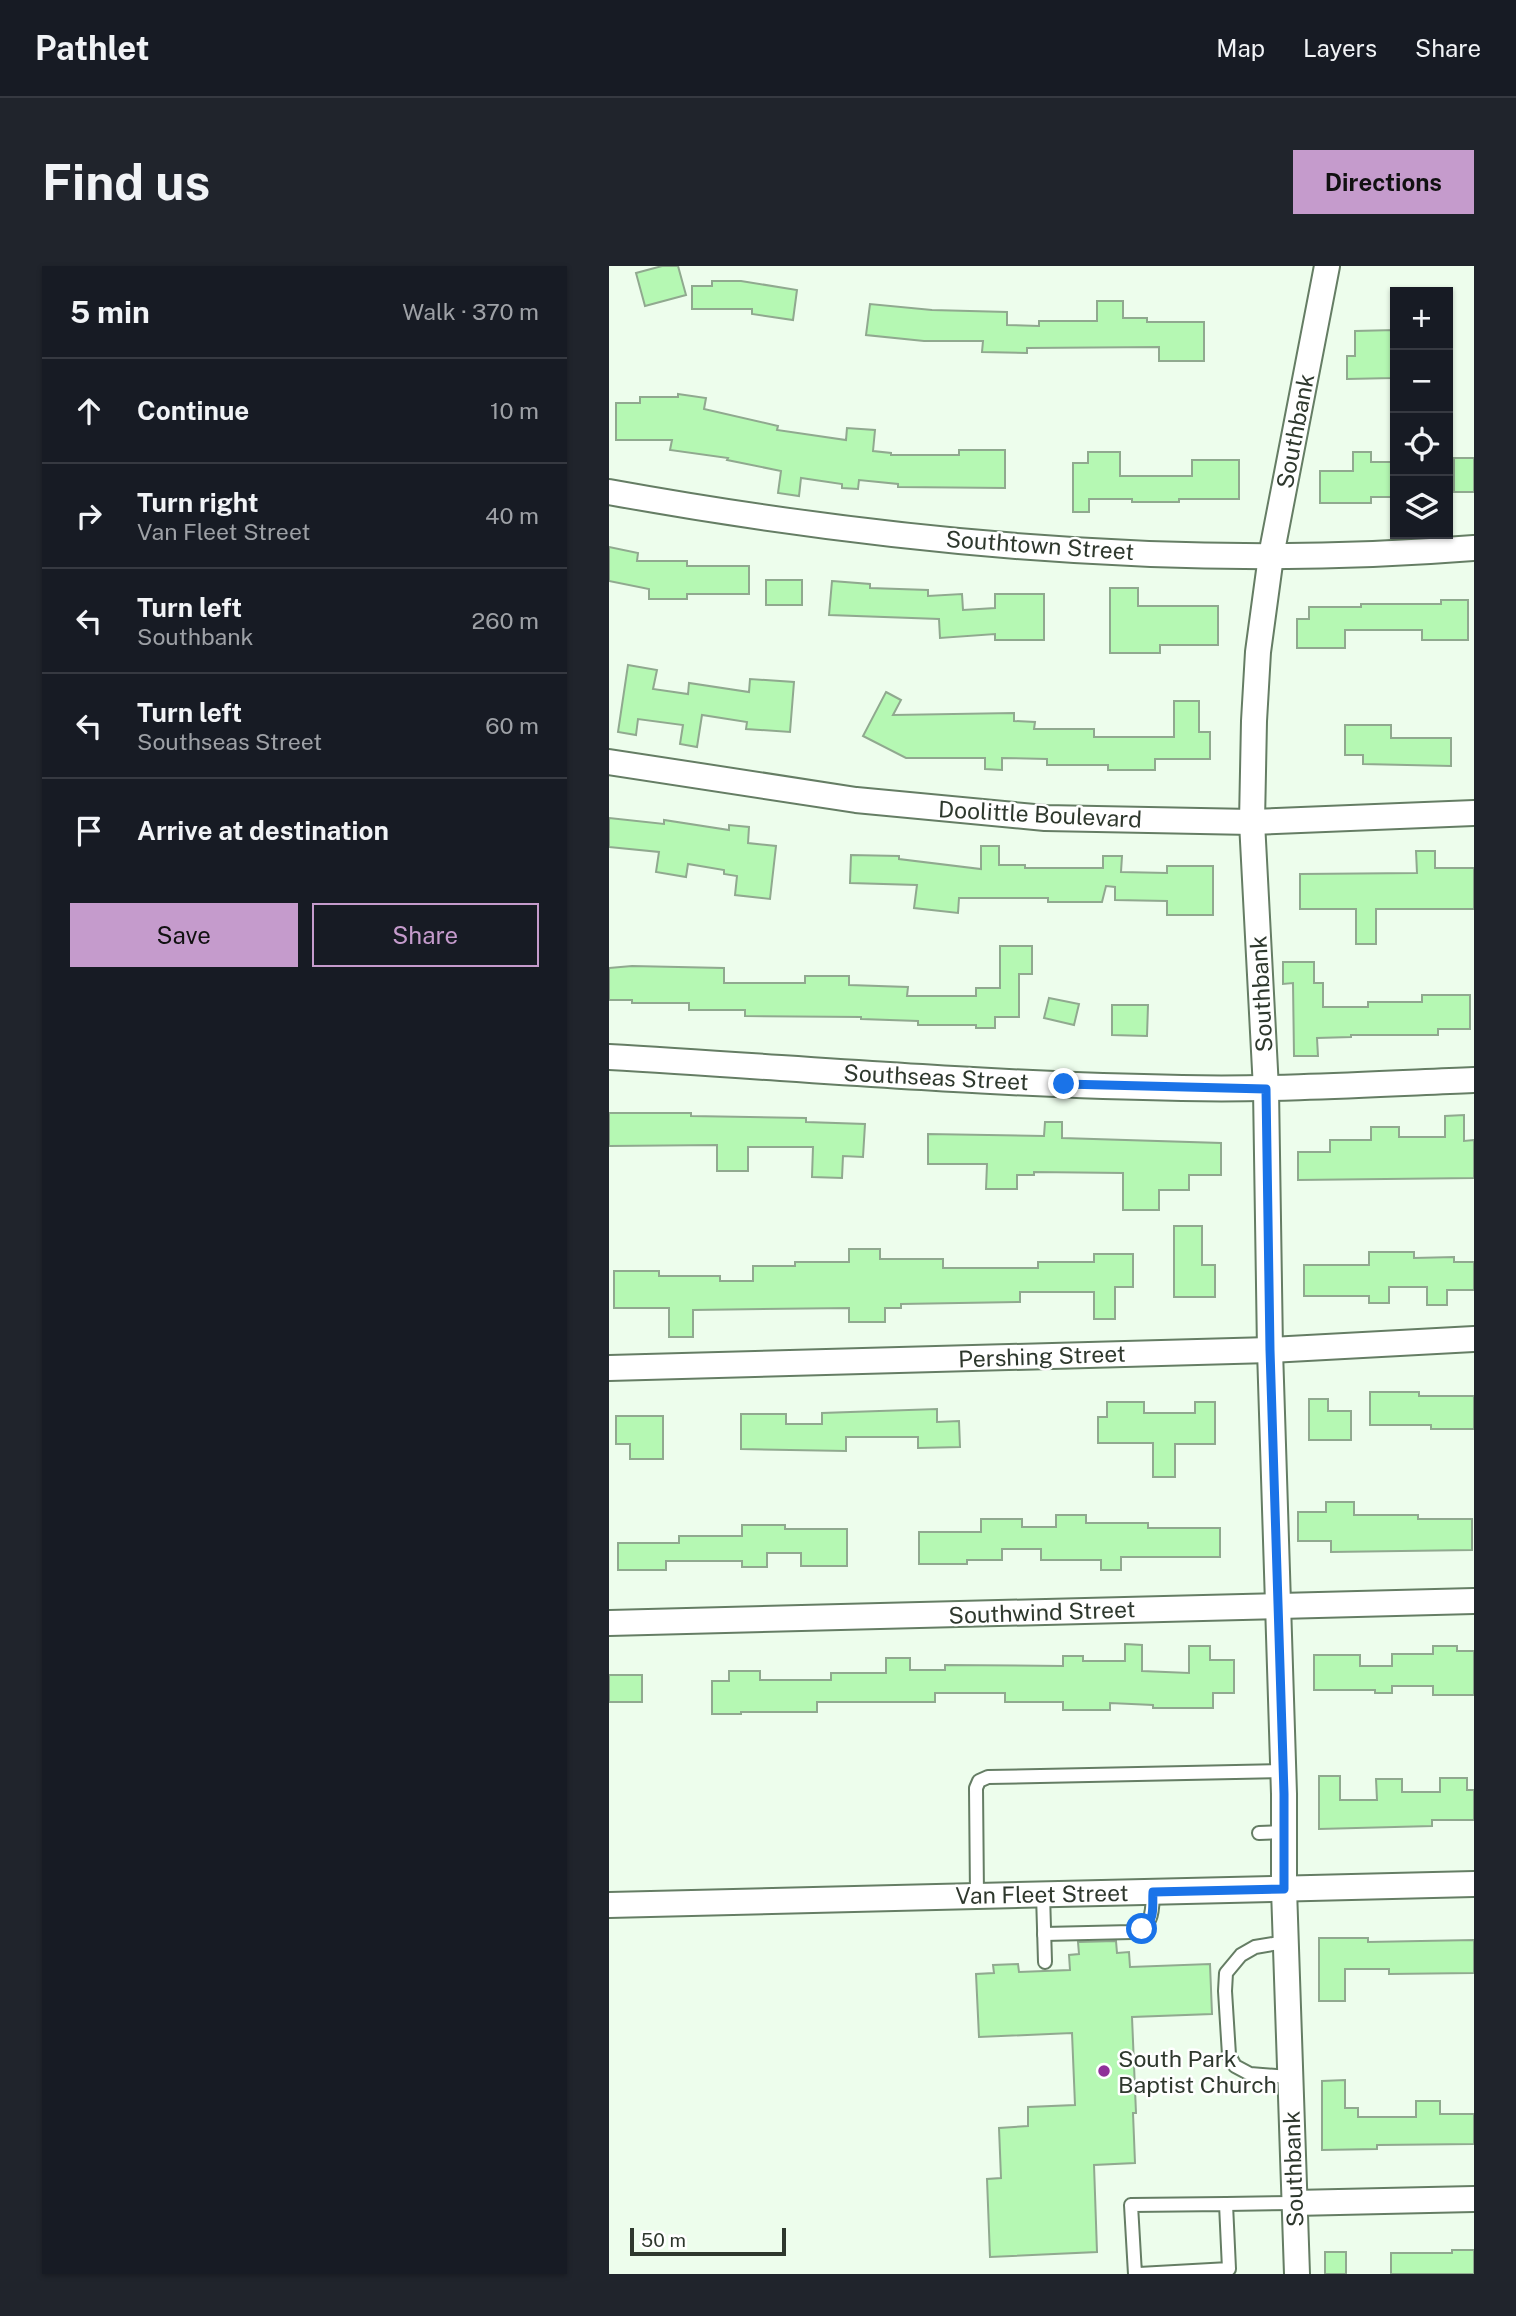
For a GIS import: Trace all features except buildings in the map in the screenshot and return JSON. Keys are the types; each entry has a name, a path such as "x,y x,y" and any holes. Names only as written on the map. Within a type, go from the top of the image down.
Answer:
{"street":[{"name":"Southbank","path":"1297,2274 1284,1889 1266,1089 1252,822 1258,652 1271,556 1327,266"},
{"name":"Southtown Street","path":"609,492 706,510 914,536 1072,551 1271,556 1474,548"},
{"name":"Doolittle Boulevard","path":"609,762 856,800 1031,817 1252,822 1474,813"},
{"name":"Southseas Street","path":"609,1057 1064,1084 1266,1089 1474,1080"},
{"name":"Pershing Street","path":"609,1367 1270,1350 1474,1339"},
{"name":"Southwind Street","path":"609,1623 1474,1601"},
{"name":"Van Fleet Street","path":"609,1905 1474,1884"},
{"path":"1294,2203 1474,2199"}],"lane":[{"path":"977,1896 976,1788 979,1781 988,1777 1283,1771"},
{"path":"1259,1833 1284,1832"},
{"path":"1044,1934 1132,1932 1142,1929 1152,1916 1153,1892"},
{"path":"1043,1894 1045,1962"},
{"path":"1286,1942 1255,1947 1241,1955 1226,1973 1226,1991 1229,2054 1235,2066 1250,2074 1290,2077"},
{"path":"1226,2204 1229,2269 1137,2274 1131,2205 1294,2203"}],"place":[{"name":"South Park Baptist Church","path":"1104,2071"}],"route":[{"path":"1064,1084 1266,1089 1270,1350 1284,1794 1284,1889 1153,1892 1152,1916 1142,1929"}]}
